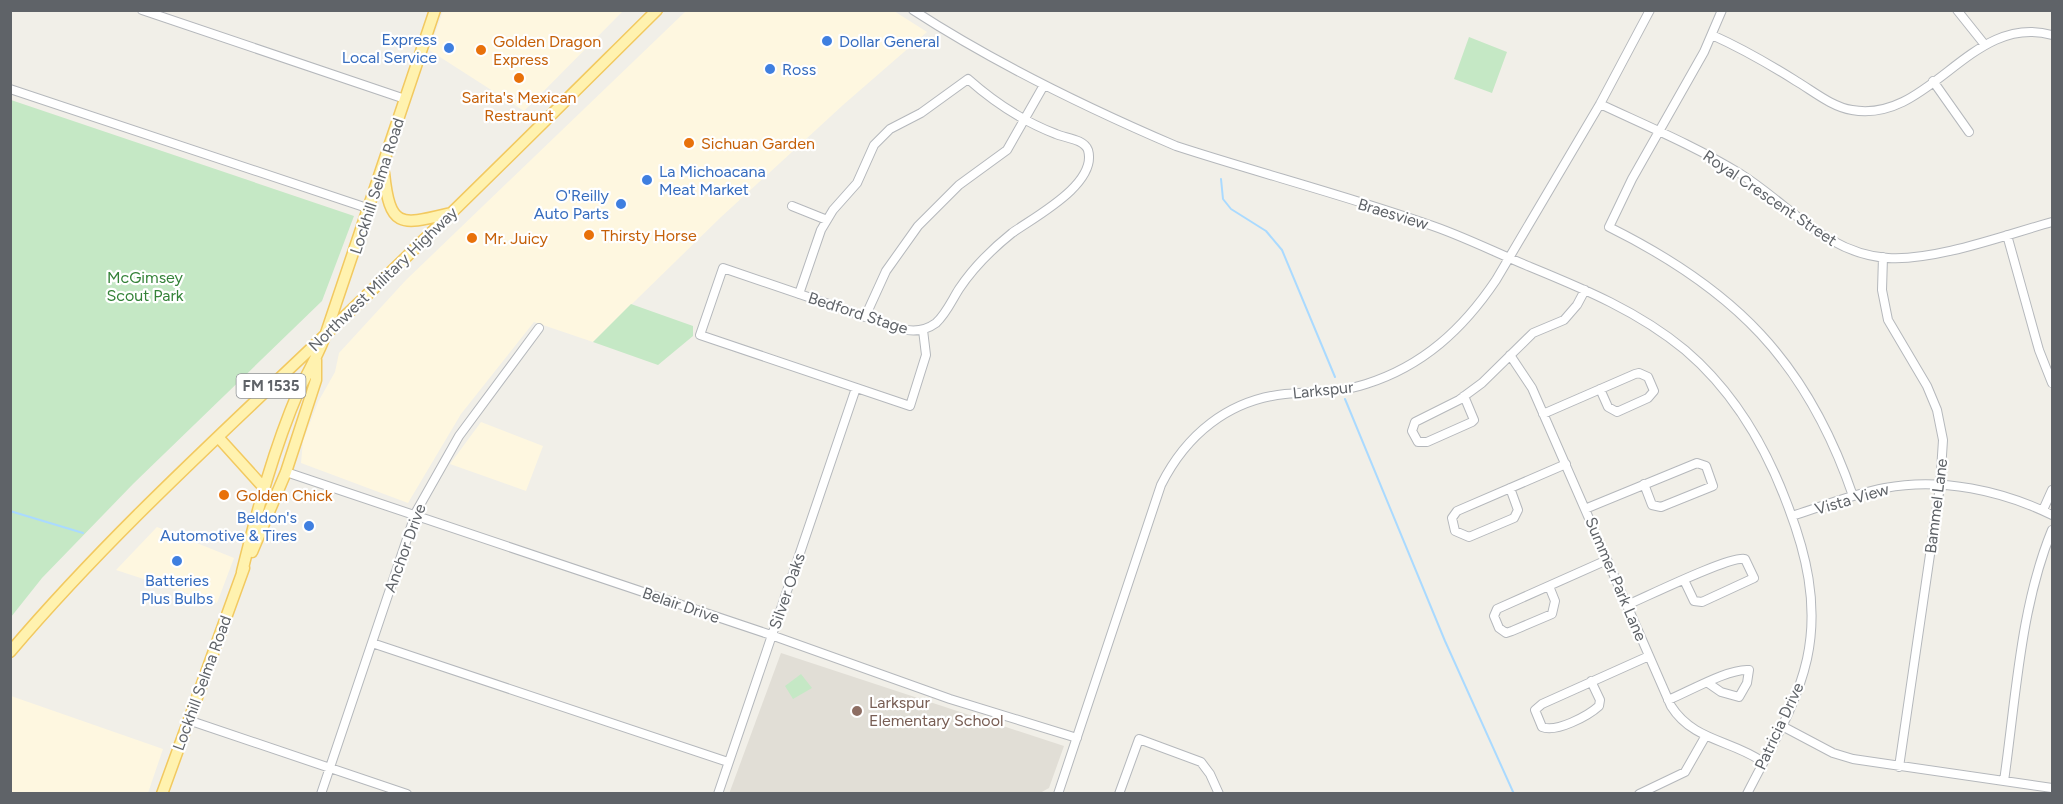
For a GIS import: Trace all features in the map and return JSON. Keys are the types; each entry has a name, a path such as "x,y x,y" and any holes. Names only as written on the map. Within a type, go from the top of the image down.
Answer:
{"main road":[{"name":"Lockhill Selma Road","path":"242,572 265,489 300,390 316,360 325,336 370,209 435,10"},
{"name":"Northwest Military Highway","path":"10,652 95,558 200,454 452,213 657,10"},
{"path":"383,168 388,204 394,215 400,219 416,222 452,213"},
{"name":"Lockhill Selma Road","path":"162,794 242,572 286,472 316,380 316,360"},
{"path":"285,431 286,441 281,463 286,472"},
{"path":"218,437 265,489"}],"street":[{"path":"142,10 405,99"},
{"name":"Braesview","path":"913,10 944,30 1044,85 1176,146 1427,224 1627,309 1658,329 1712,376 1756,434 1777,477 1792,516"},
{"name":"Larkspur","path":"1058,794 1161,485 1185,445 1221,416 1249,402 1284,394 1344,390 1376,381 1408,366 1437,347 1464,323 1509,258 1600,104 1650,10"},
{"path":"1722,10 1712,35 1608,227 1688,271 1723,298 1755,328 1784,362 1809,399 1834,446 1853,496"},
{"path":"1957,10 1984,45"},
{"path":"1712,35 1768,64 1836,105 1850,110 1873,112 1895,106 1984,45 2013,32 2036,31 2052,35"},
{"path":"798,294 815,244 827,220 857,183 868,155 882,136 921,113 968,79 994,102 1023,118"},
{"path":"1933,81 1969,132"},
{"path":"865,316 886,272 918,226 959,185 1003,153 1044,85"},
{"path":"10,88 370,209"},
{"name":"Royal Crescent Street","path":"1600,104 1699,150 1741,174 1834,243 1849,249 1883,257 1922,256 2052,222"},
{"name":"Bedford Stage","path":"856,388 700,335 723,268 902,329 923,330 943,314 960,287 988,255 1024,224 1059,202 1072,189 1089,160 1087,148 1080,142 1023,118"},
{"path":"792,206 827,220"},
{"path":"2007,235 2039,350 2052,383"},
{"name":"Bammel Lane","path":"1883,257 1882,290 1888,320 1927,386 1937,410 1943,440 1940,486 1899,766"},
{"path":"1464,396 1474,420 1472,422 1427,442 1418,442 1412,431 1414,422 1464,396 1482,383 1533,333 1569,316 1585,290"},
{"name":"Anchor Drive","path":"321,794 414,516 453,444 539,328"},
{"path":"856,388 910,406 926,355 923,330"},
{"name":"Summer Park Lane","path":"1510,355 1528,381 1668,700 1682,722 1705,737 1763,762"},
{"path":"1543,414 1600,389 1640,373 1648,377 1654,391 1648,398 1617,412 1608,407 1600,389"},
{"name":"Silver Oaks","path":"718,794 856,388"},
{"path":"1585,509 1644,484 1697,463 1706,466 1713,482 1711,488 1661,507 1652,505 1644,484"},
{"path":"1510,488 1518,510 1514,518 1469,537 1455,531 1452,518 1457,511 1510,488 1566,464"},
{"name":"Belair Drive","path":"286,472 771,635 950,699 1077,738"},
{"name":"Vista View","path":"1792,516 1888,487 1940,486 1994,493 2052,515"},
{"path":"2043,510 2052,490"},
{"name":"Patricia Drive","path":"1747,794 1782,726 1801,681 1811,632 1810,582 1806,557 1792,516"},
{"path":"2004,781 2030,600 2040,559 2052,530"},
{"path":"1627,605 1684,580 1741,558 1747,562 1754,578 1702,602 1694,601 1684,580"},
{"path":"1549,586 1556,601 1552,614 1506,633 1499,628 1494,616 1497,609 1607,560"},
{"path":"372,643 728,762"},
{"path":"1591,681 1600,700 1599,706 1593,712 1553,728 1542,727 1535,713 1537,706 1591,681 1649,656"},
{"path":"1668,700 1735,671 1749,670 1747,683 1738,697 1721,692 1708,683"},
{"path":"188,720 407,794"},
{"path":"1782,726 1847,758 2052,788"},
{"path":"1639,794 1685,772 1705,737"},
{"path":"1119,794 1138,739 1201,762 1210,774 1219,794"}],"shaded area":[{"path":"443,10 623,11 524,111 429,50"},
{"path":"686,11 894,11 927,32 843,105 720,218 593,342 534,322 461,414 408,503 301,463 303,441 318,402 335,372 339,353 406,280"},
{"path":"481,422 543,446 526,491 450,464"},
{"path":"157,527 234,558 217,603 116,570"},
{"name":"Larkspur Elementary School","path":"781,653 1064,746 1049,788 1040,793 729,794"},
{"path":"11,696 163,749 148,793 11,793"}],"green space":[{"path":"1469,37 1507,52 1492,93 1454,79"},
{"name":"McGimsey Scout Park","path":"11,100 354,216 322,301 134,483 42,578 11,617"},
{"path":"631,304 693,326 693,336 658,365 593,342"},
{"path":"801,674 812,688 793,699 785,686"}],"waterway":[{"path":"1221,179 1223,199 1231,209 1266,231 1282,250 1335,377"},
{"path":"1345,399 1445,641 1514,794"},
{"path":"10,511 83,533"}],"place":[{"name":"Dollar General","path":"827,41"},
{"name":"Express Local Service","path":"449,48"},
{"name":"Golden Dragon Express","path":"481,50"},
{"name":"Ross","path":"770,69"},
{"name":"Sarita's Mexican Restraunt","path":"519,78"},
{"name":"Sichuan Garden","path":"689,143"},
{"name":"La Michoacana Meat Market","path":"647,180"},
{"name":"O'Reilly Auto Parts","path":"621,204"},
{"name":"Thirsty Horse","path":"589,235"},
{"name":"Mr. Juicy","path":"472,238"},
{"name":"Golden Chick","path":"224,495"},
{"name":"Beldon's Automotive & Tires","path":"309,526"},
{"name":"Batteries Plus Bulbs","path":"177,561"},
{"name":"Larkspur Elementary School","path":"857,711"}]}
